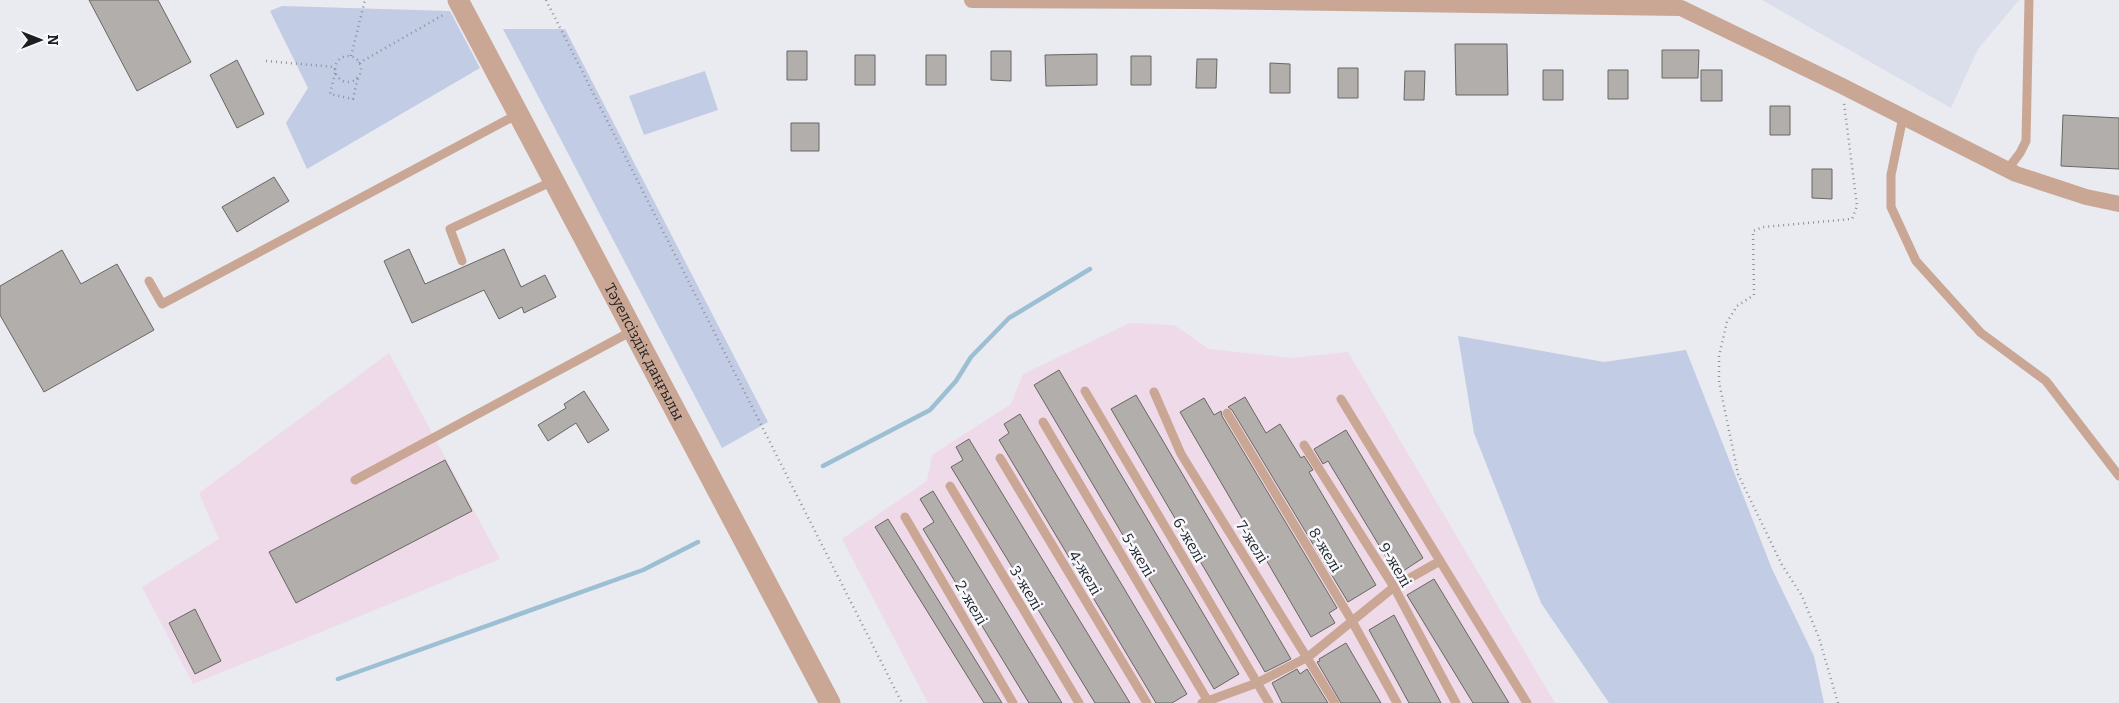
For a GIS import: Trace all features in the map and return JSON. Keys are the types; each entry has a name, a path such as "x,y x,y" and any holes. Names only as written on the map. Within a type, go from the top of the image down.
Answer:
{"street":[{"path":"972,0 1681,4 2007,170 2086,197 2119,204"},
{"name":"Тәуелсіздік даңғылы","path":"459,2 830,703"}],"lane":[{"path":"2007,170 2020,153 2026,141 2030,0"},
{"path":"149,282 162,304 518,114"},
{"path":"1903,117 1891,175 1891,207 1916,261 1981,333 2046,381 2119,476"},
{"path":"462,261 450,229 553,181"},
{"path":"2086,197 2119,196"},
{"path":"355,480 632,331"},
{"name":"6-желі","path":"1085,391 1269,703"},
{"name":"7-желі","path":"1154,392 1181,454 1335,703"},
{"path":"1341,399 1527,703"},
{"name":"8-желі","path":"1227,413 1352,621 1397,703"},
{"name":"5-желі","path":"1043,422 1206,702"},
{"name":"9-желі","path":"1304,444 1394,587 1456,703"},
{"name":"4-желі","path":"1000,458 1147,703"},
{"name":"3-желі","path":"950,486 1079,703"},
{"name":"2-желі","path":"905,517 1013,703"},
{"path":"1206,702 1257,683 1308,657 1394,587 1440,561"}],"path":[{"path":"351,56 365,0"},
{"path":"546,0 902,703"},
{"path":"359,63 459,2"},
{"path":"336,71 330,94 353,99 361,69 359,63 351,56"},
{"path":"351,56 339,60 335,67 336,71 340,78 347,82 356,79 358,76"},
{"path":"266,61 335,67"},
{"path":"1838,703 1819,638 1802,596 1782,565 1738,474 1719,382 1719,356 1727,322 1737,306 1754,295 1753,231 1763,227 1852,218 1857,206 1842,86"}],"shaded area":[{"path":"1762,0 2019,0 1978,49 1951,108"},
{"path":"282,6 450,11 480,68 307,169 286,123 308,88 270,11"},
{"path":"503,29 565,29 768,422 722,448"},
{"path":"705,71 718,110 644,135 629,96"},
{"path":"1130,323 1174,325 1209,349 1292,358 1348,352 1555,703 928,703 842,539 927,481 932,455 1011,404 1023,374"},
{"path":"1458,336 1604,362 1686,350 1772,569 1814,656 1824,703 1609,703 1541,603 1474,433"},
{"path":"389,353 500,559 193,684 142,587 219,539 199,493"}],"building":[{"path":"89,0 158,0 191,62 137,91"},
{"path":"1455,44 1507,44 1508,95 1456,95"},
{"path":"1662,50 1699,50 1698,78 1662,78"},
{"path":"787,51 807,51 807,80 787,80"},
{"path":"991,51 1011,51 1011,81 991,80"},
{"path":"1097,54 1097,85 1046,86 1045,55"},
{"path":"855,55 875,55 875,85 855,85"},
{"path":"926,55 946,55 946,85 926,85"},
{"path":"1131,56 1151,56 1151,85 1131,85"},
{"path":"1197,59 1217,59 1216,88 1196,88"},
{"path":"237,60 264,114 237,128 210,75"},
{"path":"1270,63 1290,64 1290,93 1270,93"},
{"path":"1338,68 1358,68 1358,98 1338,98"},
{"path":"1543,70 1563,70 1563,100 1543,100"},
{"path":"1608,70 1628,70 1628,99 1608,99"},
{"path":"1701,70 1722,70 1722,101 1701,101"},
{"path":"1405,71 1425,71 1424,100 1404,100"},
{"path":"1770,106 1790,106 1790,135 1770,135"},
{"path":"2063,115 2119,118 2119,169 2061,166"},
{"path":"791,123 819,123 819,151 791,151"},
{"path":"1812,169 1832,169 1832,199 1812,198"},
{"path":"274,177 289,201 237,232 222,207"},
{"path":"409,249 425,284 504,249 521,287 545,275 556,297 524,313 522,307 499,319 484,290 412,323 384,261"},
{"path":"62,250 81,284 117,264 154,330 44,392 0,315 0,286"},
{"path":"1059,370 1239,674 1214,689 1034,385"},
{"path":"584,391 609,430 588,443 576,423 548,441 538,425 566,408 564,404"},
{"path":"1136,395 1291,659 1265,672 1111,409"},
{"path":"1245,397 1266,433 1280,424 1301,458 1304,456 1313,470 1309,472 1376,585 1348,602 1232,410 1228,407"},
{"path":"1204,398 1214,415 1221,411 1222,416 1337,608 1329,613 1335,623 1311,637 1180,412"},
{"path":"1020,414 1187,694 1172,703 1156,703 999,440 1009,433 1004,424"},
{"path":"1346,430 1423,558 1397,575 1328,461 1323,464 1314,449"},
{"path":"969,439 1130,703 1095,703 951,467 963,460 956,447"},
{"path":"445,460 472,511 296,603 269,552"},
{"path":"933,491 1062,703 1029,703 923,529 934,522 920,499"},
{"path":"888,519 1002,703 984,703 875,527"},
{"path":"1434,579 1509,703 1473,703 1407,595"},
{"path":"195,609 221,661 195,674 169,623"},
{"path":"1394,615 1441,703 1409,703 1369,630"},
{"path":"1346,643 1381,703 1341,703 1317,662"},
{"path":"1297,669 1300,674 1307,669 1328,703 1282,703 1272,683"}],"waterway":[{"path":"823,466 930,410 956,381 971,357 1009,318 1090,269"},
{"path":"338,679 643,570 698,542"}]}
